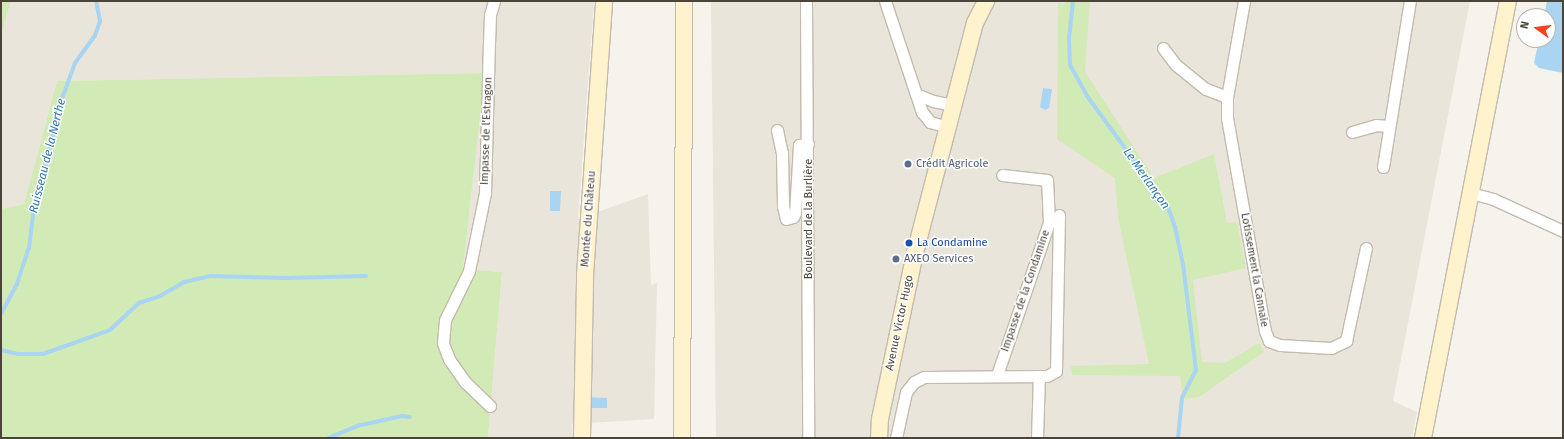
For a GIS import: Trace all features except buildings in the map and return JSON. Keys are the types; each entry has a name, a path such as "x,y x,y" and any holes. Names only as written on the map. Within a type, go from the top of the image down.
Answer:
{"street":[{"name":"Impasse de l’Estragon","path":"490,406 465,382 449,360 444,343 445,320 469,271 485,193 490,15 494,1"},
{"name":"Montée du Château","path":"582,438 584,275 604,1"},
{"path":"682,438 684,1"},
{"name":"Boulevard de la Burlière","path":"806,1 808,144 808,438"},
{"path":"885,1 922,112 930,122 948,127"},
{"name":"Avenue Victor Hugo","path":"879,438 880,419 915,253 975,23 986,1"},
{"name":"Lotissement la Cannaie","path":"1244,1 1227,97 1227,118 1265,331 1269,341 1280,345 1331,348 1346,341 1366,248"},
{"path":"1383,167 1388,126 1410,1"},
{"path":"1423,438 1472,193 1508,1"},
{"path":"1163,48 1176,65 1206,89 1217,95 1227,97"},
{"path":"916,94 933,101 953,105"},
{"path":"1352,132 1376,125 1388,126"},
{"path":"777,130 782,153 783,206 786,219 793,217 795,213 799,145 808,144"},
{"name":"Impasse de la Condamine","path":"997,375 1050,222 1047,180 1002,175"},
{"path":"1472,193 1493,199 1563,231"},
{"path":"896,438 904,397 910,386 919,379 997,375 1052,375 1058,366 1057,236 1059,215"},
{"path":"1037,438 1039,376"}],"shaded area":[{"path":"11,1 594,1 578,219 648,194 651,285 657,283 654,419 572,424 573,438 488,438 502,272 463,269 485,73 57,81 24,204 1,209 1,35"},
{"path":"711,1 1470,1 1393,401 1417,412 1412,438 716,438"}],"green space":[{"path":"1,1 11,1 1,35"},
{"path":"1065,1 1090,1 1085,72 1154,178 1214,154 1227,223 1237,222 1246,268 1193,280 1202,362 1225,363 1259,343 1264,352 1199,397 1183,399 1180,376 1072,375 1071,366 1149,364 1118,217 1115,178 1057,139 1058,3 1065,4"},
{"path":"485,73 463,269 502,272 488,438 1,438 1,209 24,204 57,81"}],"water":[{"path":"1547,1 1563,1 1563,73 1539,68 1534,63 1537,48 1556,48 1556,8 1546,8"},
{"path":"1043,88 1052,89 1049,108 1045,110 1040,107"},
{"path":"550,191 561,191 560,211 550,211"},
{"path":"587,397 607,398 607,408 590,408"}],"waterway":[{"name":"Ruisseau de la Nerthe","path":"1,314 17,284 29,248 33,215 63,96 75,63 95,35 100,21 96,1"},
{"name":"Le Merlançon","path":"1073,1 1069,37 1070,65 1087,96 1168,207 1175,227 1183,264 1196,370 1182,398 1178,438"},
{"path":"1,350 18,354 43,354 110,330 139,303 160,296 184,282 210,276 286,278 366,276"},
{"path":"328,438 357,426 402,416 410,417"}],"place":[{"name":"Crédit Agricole","path":"908,164"},
{"name":"La Condamine","path":"909,243"},
{"name":"AXEO Services","path":"896,259"}]}
